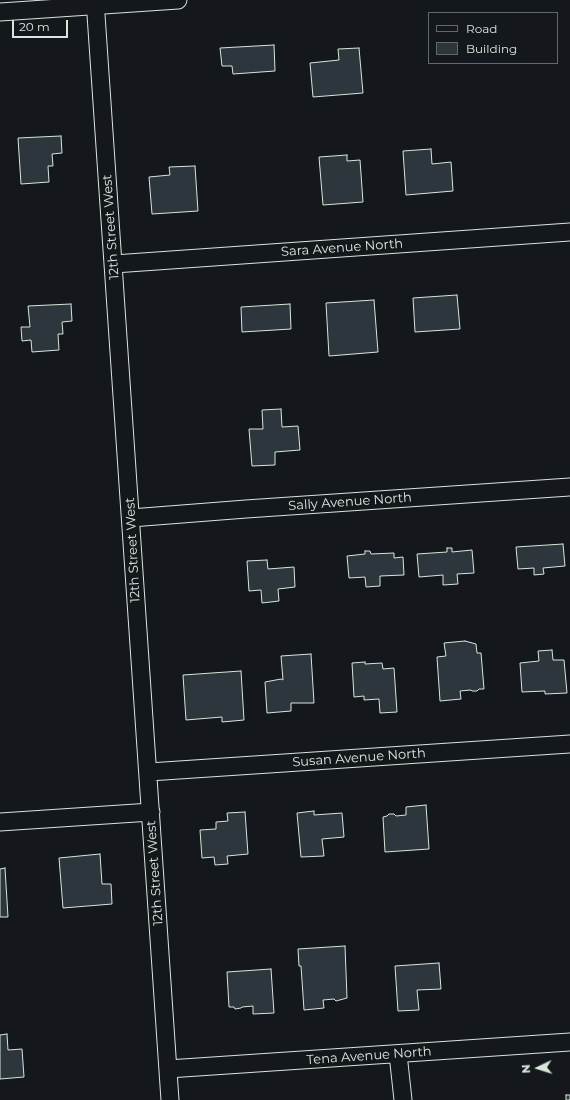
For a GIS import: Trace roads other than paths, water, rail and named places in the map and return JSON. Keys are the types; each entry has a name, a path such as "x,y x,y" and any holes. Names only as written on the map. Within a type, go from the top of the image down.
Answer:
{"street":[{"path":"0,12 95,3 178,0"},
{"name":"12th Street West","path":"95,3 170,1100"},
{"name":"Sara Avenue North","path":"114,264 570,232"},
{"name":"Sally Avenue North","path":"131,518 570,487"},
{"name":"Susan Avenue North","path":"148,772 570,744"},
{"path":"0,822 151,812"},
{"name":"Tena Avenue North","path":"168,1069 570,1042"},
{"path":"398,1054 403,1100"}]}
